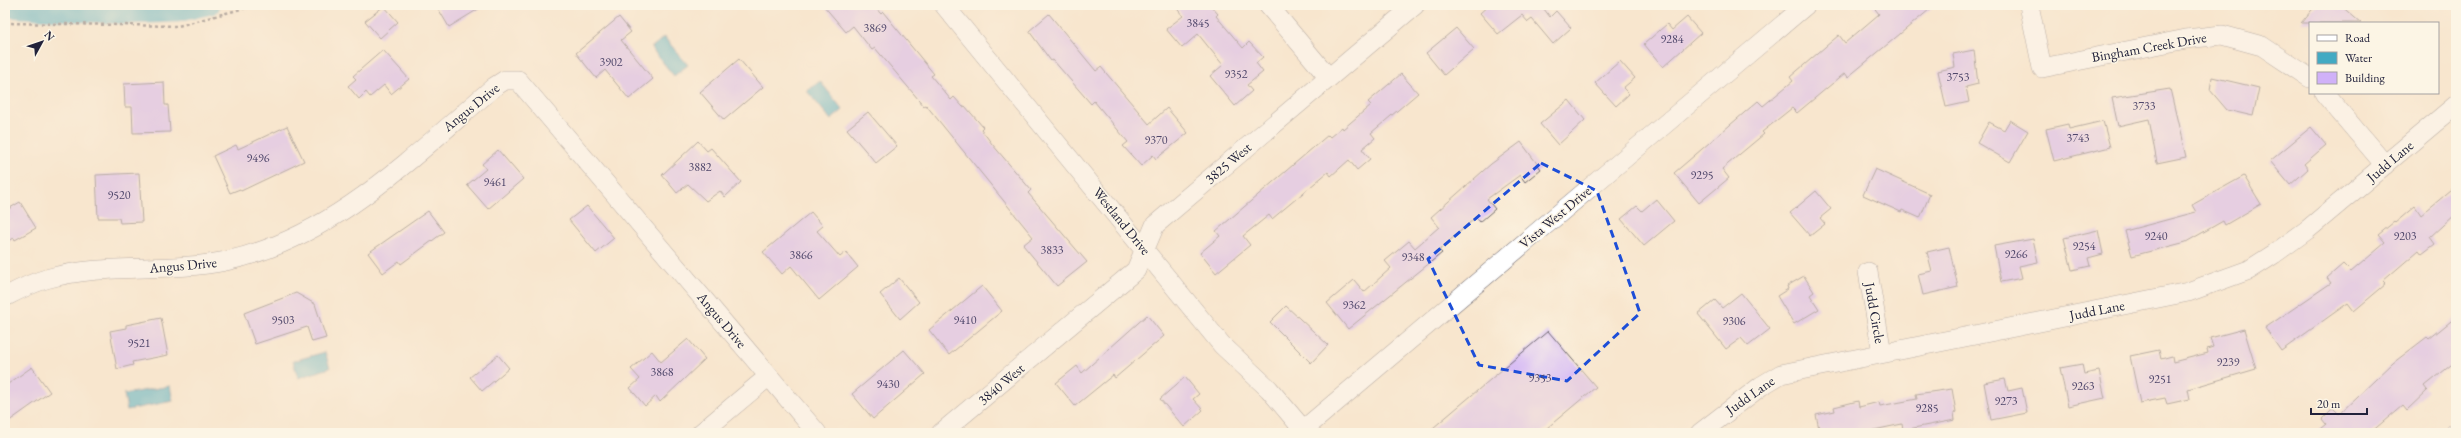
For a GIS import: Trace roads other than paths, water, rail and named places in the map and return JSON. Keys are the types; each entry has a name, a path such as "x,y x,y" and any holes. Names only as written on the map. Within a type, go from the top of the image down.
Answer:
{"street":[{"name":"Westland Drive","path":"944,5 1222,345 1264,384 1305,431"},
{"path":"1268,5 1329,78"},
{"name":"3825 West","path":"1060,335 1136,270 1155,225 1415,5"},
{"name":"Vista West Drive","path":"1305,431 1806,5"},
{"name":"Bingham Creek Drive","path":"2029,5 2042,68 2186,39 2222,35 2262,46 2309,77"},
{"name":"Angus Drive","path":"5,297 46,279 73,273 117,269 188,267 227,261 264,251 300,236 361,200 494,87 505,80 518,80 816,433"},
{"path":"2325,94 2385,165"},
{"name":"Judd Lane","path":"1700,433 1761,386 1782,374 2188,292 2249,270 2307,230 2456,105"},
{"name":"Judd Circle","path":"1868,272 1882,353"},
{"name":"3840 West","path":"941,433 1060,335"},
{"path":"701,433 769,376"}],"water":[{"path":"664,37 688,65 674,76 651,48"},
{"path":"820,81 843,110 831,120 807,91"},
{"path":"325,352 330,368 298,378 293,361"},
{"path":"170,386 173,401 127,410 124,394"}],"waterway":[{"path":"5,8 125,15 177,13 211,5"}]}
